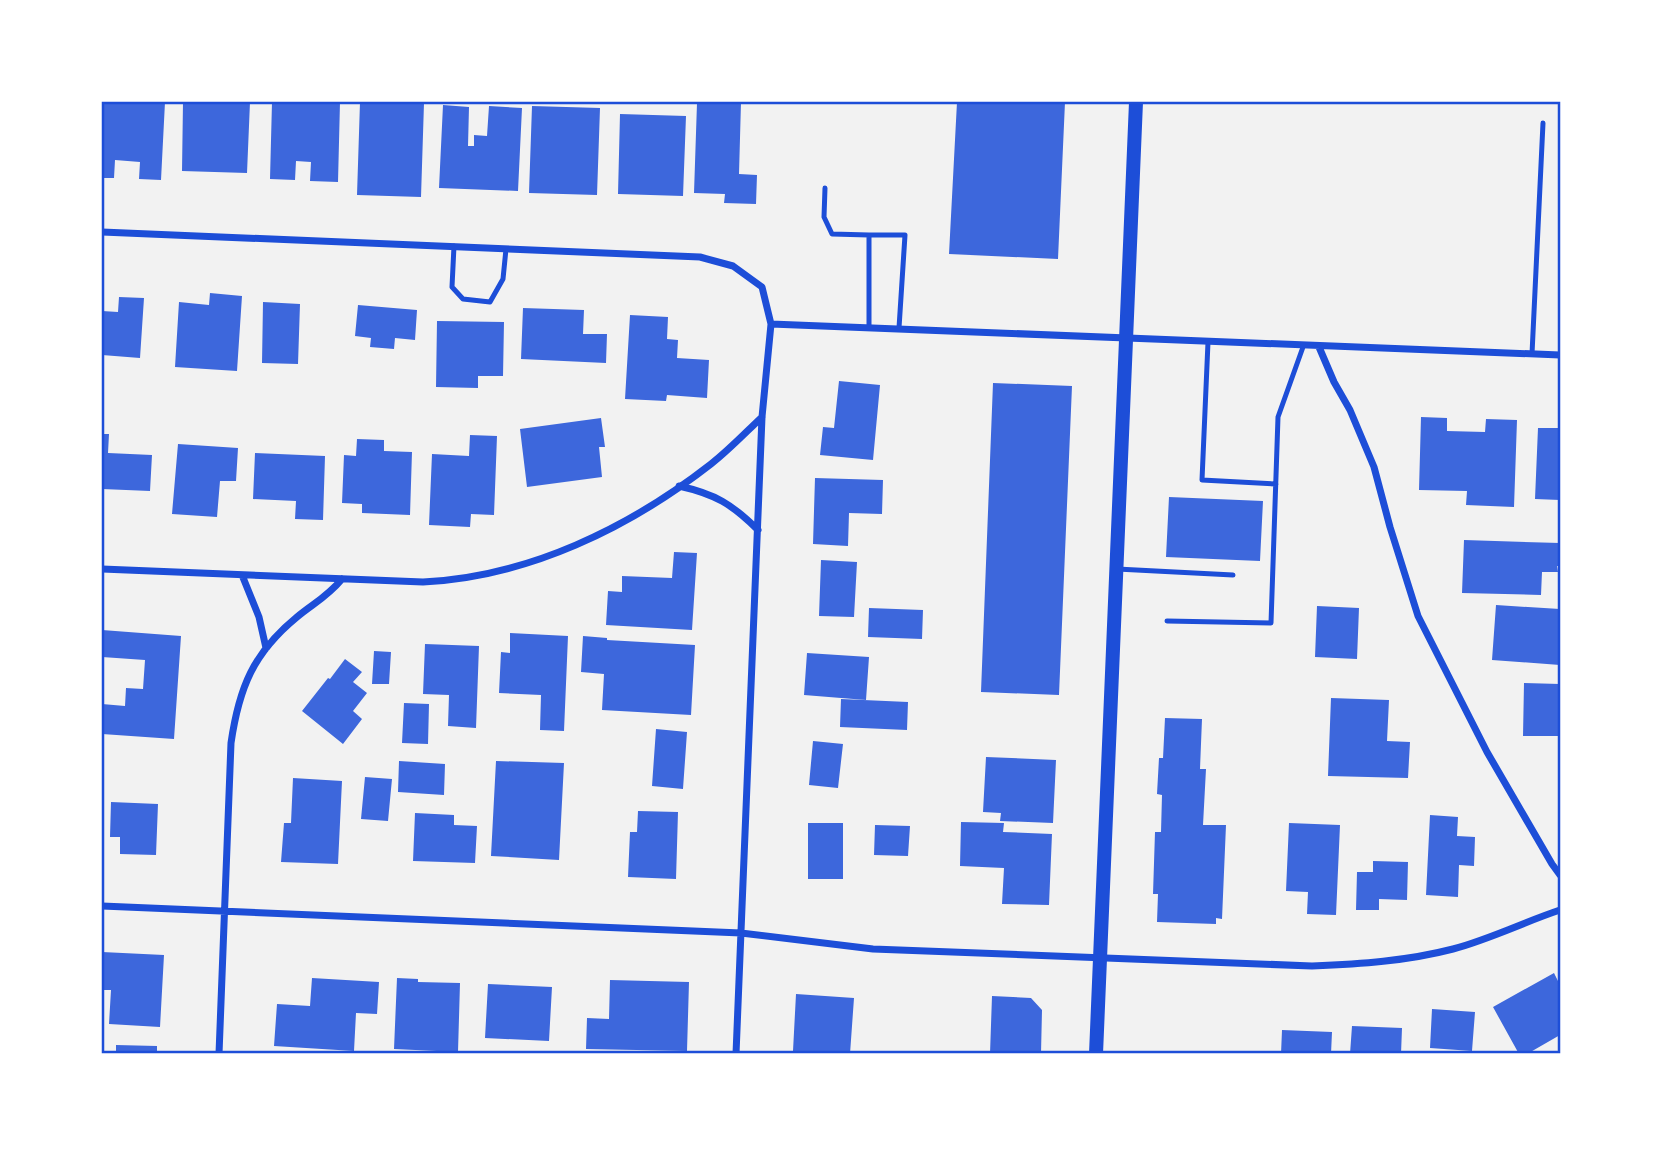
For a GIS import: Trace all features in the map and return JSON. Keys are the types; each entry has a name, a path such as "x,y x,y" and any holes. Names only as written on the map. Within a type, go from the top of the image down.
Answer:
{"main road":[{"path":"1096,1054 1136,102"}],"street":[{"path":"102,232 700,257 733,266 762,287 771,324 762,417 736,1054"},
{"path":"771,324 1560,355"},
{"path":"1319,347 1374,467 1418,616 1487,752 1560,875"},
{"path":"102,569 437,581 504,571 559,552 611,528 663,498 712,463 762,417"},
{"path":"679,486 702,491 723,500 758,530"},
{"path":"242,575 259,618 266,648"},
{"path":"219,1054 232,743 236,712 243,689 266,648 299,615 331,593 342,579"},
{"path":"102,906 741,933 873,950 1312,966 1370,963 1452,949 1488,939 1560,910"}],"lane":[{"path":"1532,354 1543,123"},
{"path":"825,188 824,217 832,234 905,235 899,328"},
{"path":"869,327 870,235"},
{"path":"454,246 452,287 463,299 490,302 503,279 506,249"},
{"path":"1208,342 1202,480 1276,484"},
{"path":"1167,621 1271,623 1278,417 1303,346"},
{"path":"1117,569 1233,575"},
{"path":"1265,576 1272,577"}],"building":[{"path":"102,102 165,102 161,180 139,179 140,162 115,160 114,178 102,178"},
{"path":"183,102 250,102 247,173 182,171"},
{"path":"272,102 340,102 338,182 310,181 311,162 296,161 295,180 270,179"},
{"path":"360,102 424,103 421,197 357,195"},
{"path":"741,102 739,174 757,175 756,204 724,203 725,194 694,193 697,103"},
{"path":"957,102 1065,102 1058,259 949,254"},
{"path":"443,105 469,107 468,146 474,146 474,135 487,136 489,106 522,108 518,191 439,188"},
{"path":"532,106 600,108 597,195 529,193"},
{"path":"620,114 686,116 683,196 618,194"},
{"path":"210,293 242,296 237,371 175,367 179,302 209,305"},
{"path":"119,297 144,298 140,358 102,355 102,311 118,312"},
{"path":"263,302 300,304 298,364 262,363"},
{"path":"358,305 417,310 415,340 395,338 394,349 370,347 371,338 355,336"},
{"path":"523,308 584,310 583,334 607,334 606,363 521,359"},
{"path":"630,315 668,317 667,339 678,340 677,358 709,360 707,398 667,395 666,401 625,399"},
{"path":"437,321 504,322 503,376 478,376 478,388 436,387"},
{"path":"839,381 880,385 873,460 820,455 823,427 834,428"},
{"path":"993,383 1072,386 1059,695 981,692"},
{"path":"1421,417 1447,418 1447,431 1485,432 1486,419 1517,420 1514,507 1466,505 1467,491 1419,490"},
{"path":"601,418 605,447 599,447 602,477 527,487 520,429"},
{"path":"1558,419 1560,500 1535,499 1538,428 1558,428"},
{"path":"102,434 109,434 108,453 152,455 150,491 102,489"},
{"path":"470,435 497,436 494,515 471,514 470,527 429,525 432,454 469,456"},
{"path":"357,439 384,440 384,451 412,452 410,515 362,513 362,504 342,503 344,455 356,456"},
{"path":"178,444 238,448 236,481 220,481 217,517 172,514"},
{"path":"255,453 325,456 323,520 295,519 296,501 253,499"},
{"path":"815,478 883,480 882,514 849,513 848,546 813,544"},
{"path":"1169,497 1263,501 1260,561 1166,557"},
{"path":"1464,540 1560,543 1560,566 1557,566 1558,572 1542,572 1541,595 1462,593"},
{"path":"674,552 697,553 692,630 606,625 608,591 622,592 622,576 672,578"},
{"path":"821,560 857,562 854,617 819,616"},
{"path":"1496,605 1560,609 1560,665 1492,660"},
{"path":"1317,606 1359,608 1357,659 1315,657"},
{"path":"869,608 923,610 922,639 868,637"},
{"path":"102,630 181,636 174,739 102,734 102,704 125,706 126,688 143,689 145,660 102,657"},
{"path":"510,633 568,636 564,731 540,730 541,695 499,693 501,652 510,653"},
{"path":"583,636 695,645 691,715 602,710 604,674 581,672"},
{"path":"425,644 479,646 476,728 448,726 449,695 423,694"},
{"path":"374,651 391,652 389,684 372,684"},
{"path":"807,653 869,657 866,700 804,695"},
{"path":"345,659 362,672 353,682 367,693 353,711 362,719 343,744 302,711"},
{"path":"1524,683 1560,684 1560,736 1523,736"},
{"path":"1331,698 1389,700 1387,741 1410,742 1408,778 1328,776"},
{"path":"841,699 908,702 907,730 840,727"},
{"path":"404,703 429,704 428,744 402,743"},
{"path":"1165,718 1202,719 1200,769 1206,769 1203,825 1226,825 1222,919 1216,918 1216,924 1157,922 1158,894 1153,894 1155,832 1161,832 1162,795 1157,794 1159,758 1163,758"},
{"path":"656,729 687,732 683,789 652,786"},
{"path":"813,741 843,744 838,788 809,785"},
{"path":"986,757 1056,760 1053,823 1000,821 1001,813 983,812"},
{"path":"399,761 445,764 444,795 398,792"},
{"path":"496,761 564,763 559,860 491,856"},
{"path":"365,777 392,779 388,821 361,819"},
{"path":"293,778 342,781 338,864 281,862 284,823 291,823"},
{"path":"111,802 158,804 156,855 120,854 120,837 110,837"},
{"path":"638,811 678,812 676,879 628,877 630,832 637,832"},
{"path":"415,813 454,815 454,825 477,826 475,863 413,861"},
{"path":"1430,815 1458,817 1457,836 1475,837 1474,866 1459,865 1458,897 1426,895"},
{"path":"961,822 1004,823 1003,832 1052,834 1049,905 1002,904 1004,868 960,866"},
{"path":"808,823 843,823 843,879 808,879"},
{"path":"1289,823 1340,825 1336,915 1307,914 1308,892 1286,891"},
{"path":"875,825 910,826 908,856 874,855"},
{"path":"1373,861 1408,862 1407,900 1379,899 1379,910 1356,910 1357,872 1373,872"},
{"path":"102,952 164,955 160,1027 109,1024 111,990 102,990"},
{"path":"1554,973 1560,985 1560,1035 1527,1054 1519,1054 1493,1007"},
{"path":"312,978 379,982 377,1014 356,1013 354,1051 274,1046 277,1004 310,1006"},
{"path":"397,978 418,979 418,982 460,983 458,1052 394,1049"},
{"path":"610,980 689,982 687,1051 586,1049 587,1018 609,1019"},
{"path":"488,984 552,987 549,1041 485,1038"},
{"path":"796,994 854,998 850,1054 793,1051"},
{"path":"992,996 1031,998 1042,1010 1041,1054 990,1054"},
{"path":"1432,1009 1475,1012 1472,1051 1430,1048"},
{"path":"1352,1026 1402,1028 1401,1054 1350,1054"},
{"path":"1282,1030 1332,1032 1331,1054 1281,1054"},
{"path":"116,1045 157,1046 157,1054 116,1054"}]}
